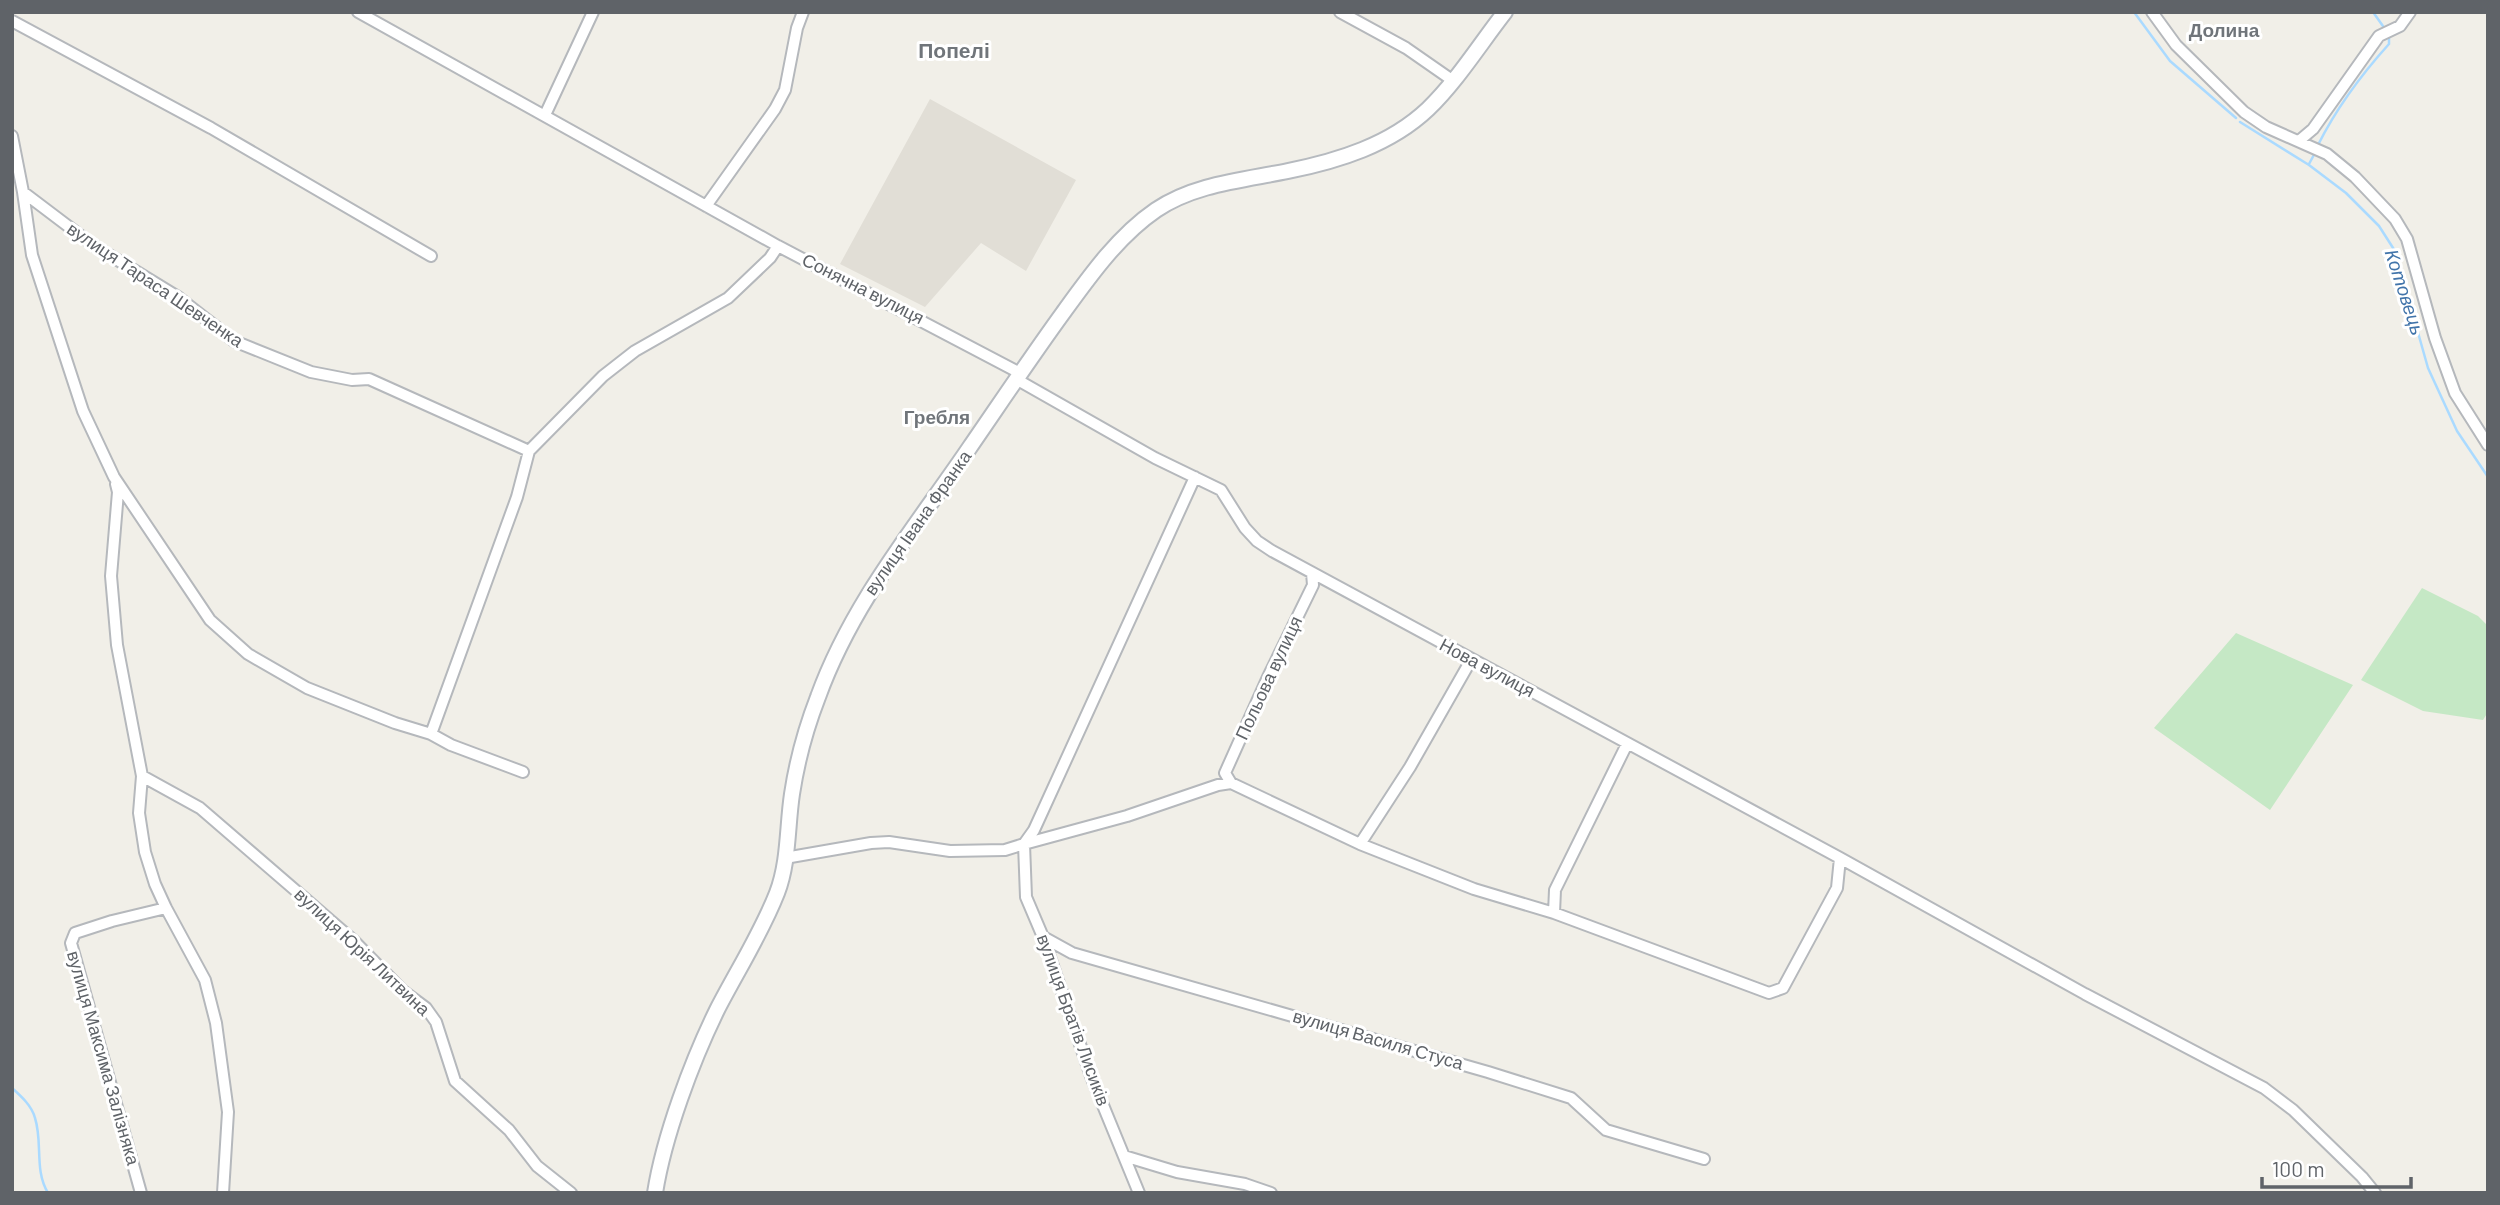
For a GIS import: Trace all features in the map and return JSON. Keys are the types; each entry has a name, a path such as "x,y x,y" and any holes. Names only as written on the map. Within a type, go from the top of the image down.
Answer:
{"main road":[{"name":"вулиця Івана Франка","path":"655,1193 670,1131 700,1048 777,893 785,858 797,765 817,699 839,645 856,612 892,556 1018,376 1112,250 1154,211 1207,187 1348,156 1398,132 1428,108 1505,12"}],"street":[{"name":"Сонячна вулиця","path":"358,12 1018,376"},
{"path":"545,115 593,12"},
{"path":"706,206 775,109 785,90 797,28 803,12"},
{"path":"1340,12 1406,48 1452,80"},
{"path":"2152,12 2176,45 2244,112 2266,127 2327,154 2395,219 2407,239 2455,393 2488,445"},
{"path":"2304,142 2383,33 2395,29 2410,12"},
{"path":"12,21 211,128 430,256"},
{"path":"12,136 32,255 83,411 114,477 210,620 248,654 307,688 523,772"},
{"name":"вулиця Тараса Шевченка","path":"23,192 93,245 178,297 234,341 311,372 352,380 369,379 529,451"},
{"path":"430,734 517,498 529,451 603,376 635,351 729,299 770,258 778,246"},
{"name":"Нова вулиця","path":"1018,376 1155,458 1221,489 1245,528 1257,541 1312,573 2264,1088 2293,1110 2375,1193"},
{"path":"114,477 118,492 111,576 117,645 142,776 139,813 145,852 166,908 205,980 216,1023 228,1112 223,1193"},
{"path":"785,858 889,842 950,851 983,852 1005,850 1024,844 1034,830 1195,477"},
{"name":"Польова вулиця","path":"1024,844 1127,816 1218,785 1228,778 1268,677 1313,585 1312,573"},
{"path":"1360,844 1410,767 1471,660"},
{"path":"1554,913 1555,890 1627,744"},
{"name":"вулиця Юрія Литвина","path":"142,776 200,808 354,940 403,991 426,1008 436,1022 455,1081 509,1130 537,1166 571,1193"},
{"path":"1228,778 1360,844 1474,889 1554,913 1769,993 1783,988 1837,888 1840,858"},
{"name":"вулиця Братів Лисиків","path":"1024,844 1026,897 1043,937 1091,1076 1139,1193"},
{"name":"вулиця Максима Залізняка","path":"141,1193 71,943 75,933 112,920 166,908"},
{"name":"вулиця Василя Стуса","path":"1043,937 1072,953 1571,1098 1605,1130 1704,1159"},
{"path":"1124,1156 1177,1172 1245,1184 1271,1193"}],"shaded area":[{"path":"930,99 1076,180 1026,271 981,243 925,307 840,264"}],"green space":[{"path":"2422,588 2478,616 2488,626 2488,712 2483,720 2423,711 2361,680"},
{"path":"2236,633 2353,685 2270,810 2154,728"}],"waterway":[{"name":"Котовець","path":"2134,12 2170,61 2236,118"},
{"path":"2373,12 2385,29"},
{"path":"2318,145 2350,92 2389,44 2389,35"},
{"name":"Котовець","path":"2240,122 2309,165 2346,193 2379,226 2395,251 2428,368 2457,431 2488,477"},
{"path":"2309,164 2316,151"},
{"path":"12,863 12,880"},
{"path":"12,1088 34,1114 41,1175 48,1193"}],"district":[{"name":"Долина","path":"2224,30"},
{"name":"Попелі","path":"954,51"},
{"name":"Гребля","path":"937,417"}]}
